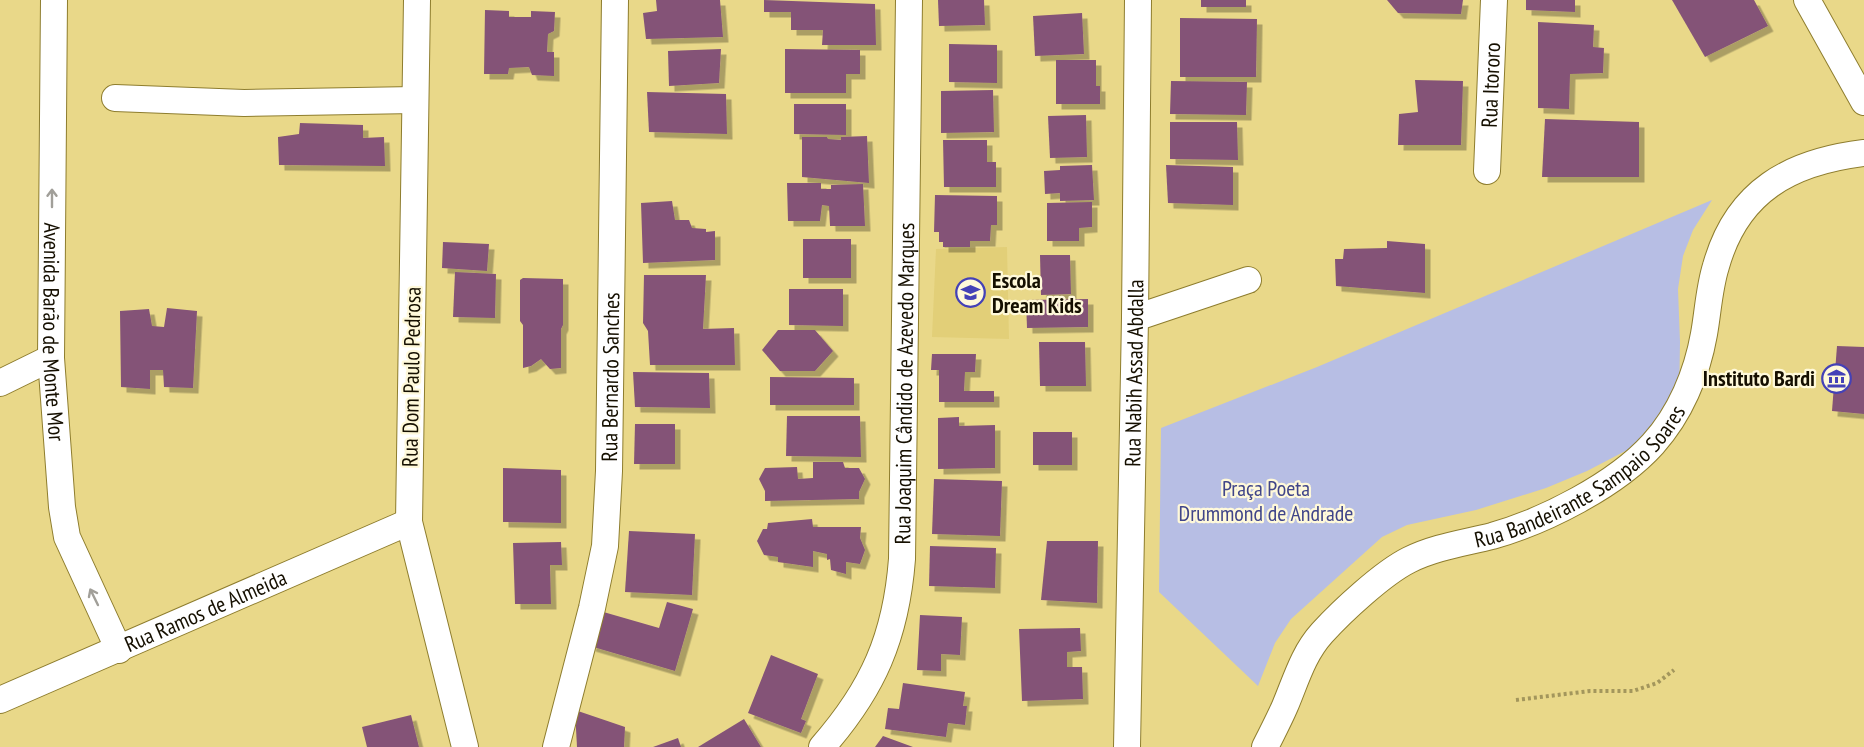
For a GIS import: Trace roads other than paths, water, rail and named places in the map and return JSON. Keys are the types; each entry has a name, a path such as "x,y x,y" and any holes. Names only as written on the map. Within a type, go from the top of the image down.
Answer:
{"street":[{"name":"Avenida Barão de Monte Mor","path":"54,0 51,358 62,507 67,537 119,650"},
{"name":"Rua Dom Paulo Pedrosa","path":"417,0 409,522 465,747"},
{"name":"Rua Bernardo Sanches","path":"556,747 592,608 605,546 609,471 615,0"},
{"name":"Rua Joaquim Cândido de Azevedo Marques","path":"822,747 855,705 870,679 893,622 899,592 902,559 909,0"},
{"name":"Rua Nabih Assad Abdalla","path":"1126,747 1135,318 1138,0"},
{"name":"Rua Itororo","path":"1487,171 1494,0"},
{"path":"1807,0 1864,102"},
{"path":"115,98 244,103 415,100"},
{"name":"Rua Bandeirante Sampaio Soares","path":"1265,747 1308,652 1322,634 1382,578 1408,560 1435,550 1495,535 1550,514 1612,480 1651,446 1677,411 1695,369 1704,336 1716,265 1737,216 1755,196 1782,177 1818,162 1864,153"},
{"path":"1135,318 1248,280"},
{"path":"0,382 51,358"},
{"name":"Rua Ramos de Almeida","path":"0,700 409,522"}],"place":[{"name":"Escola Dream Kids","path":"971,293"},
{"name":"Instituto Bardi","path":"1836,378"}],"park label":[{"name":"Praça Poeta Drummond de Andrade","path":"1266,500"}]}
